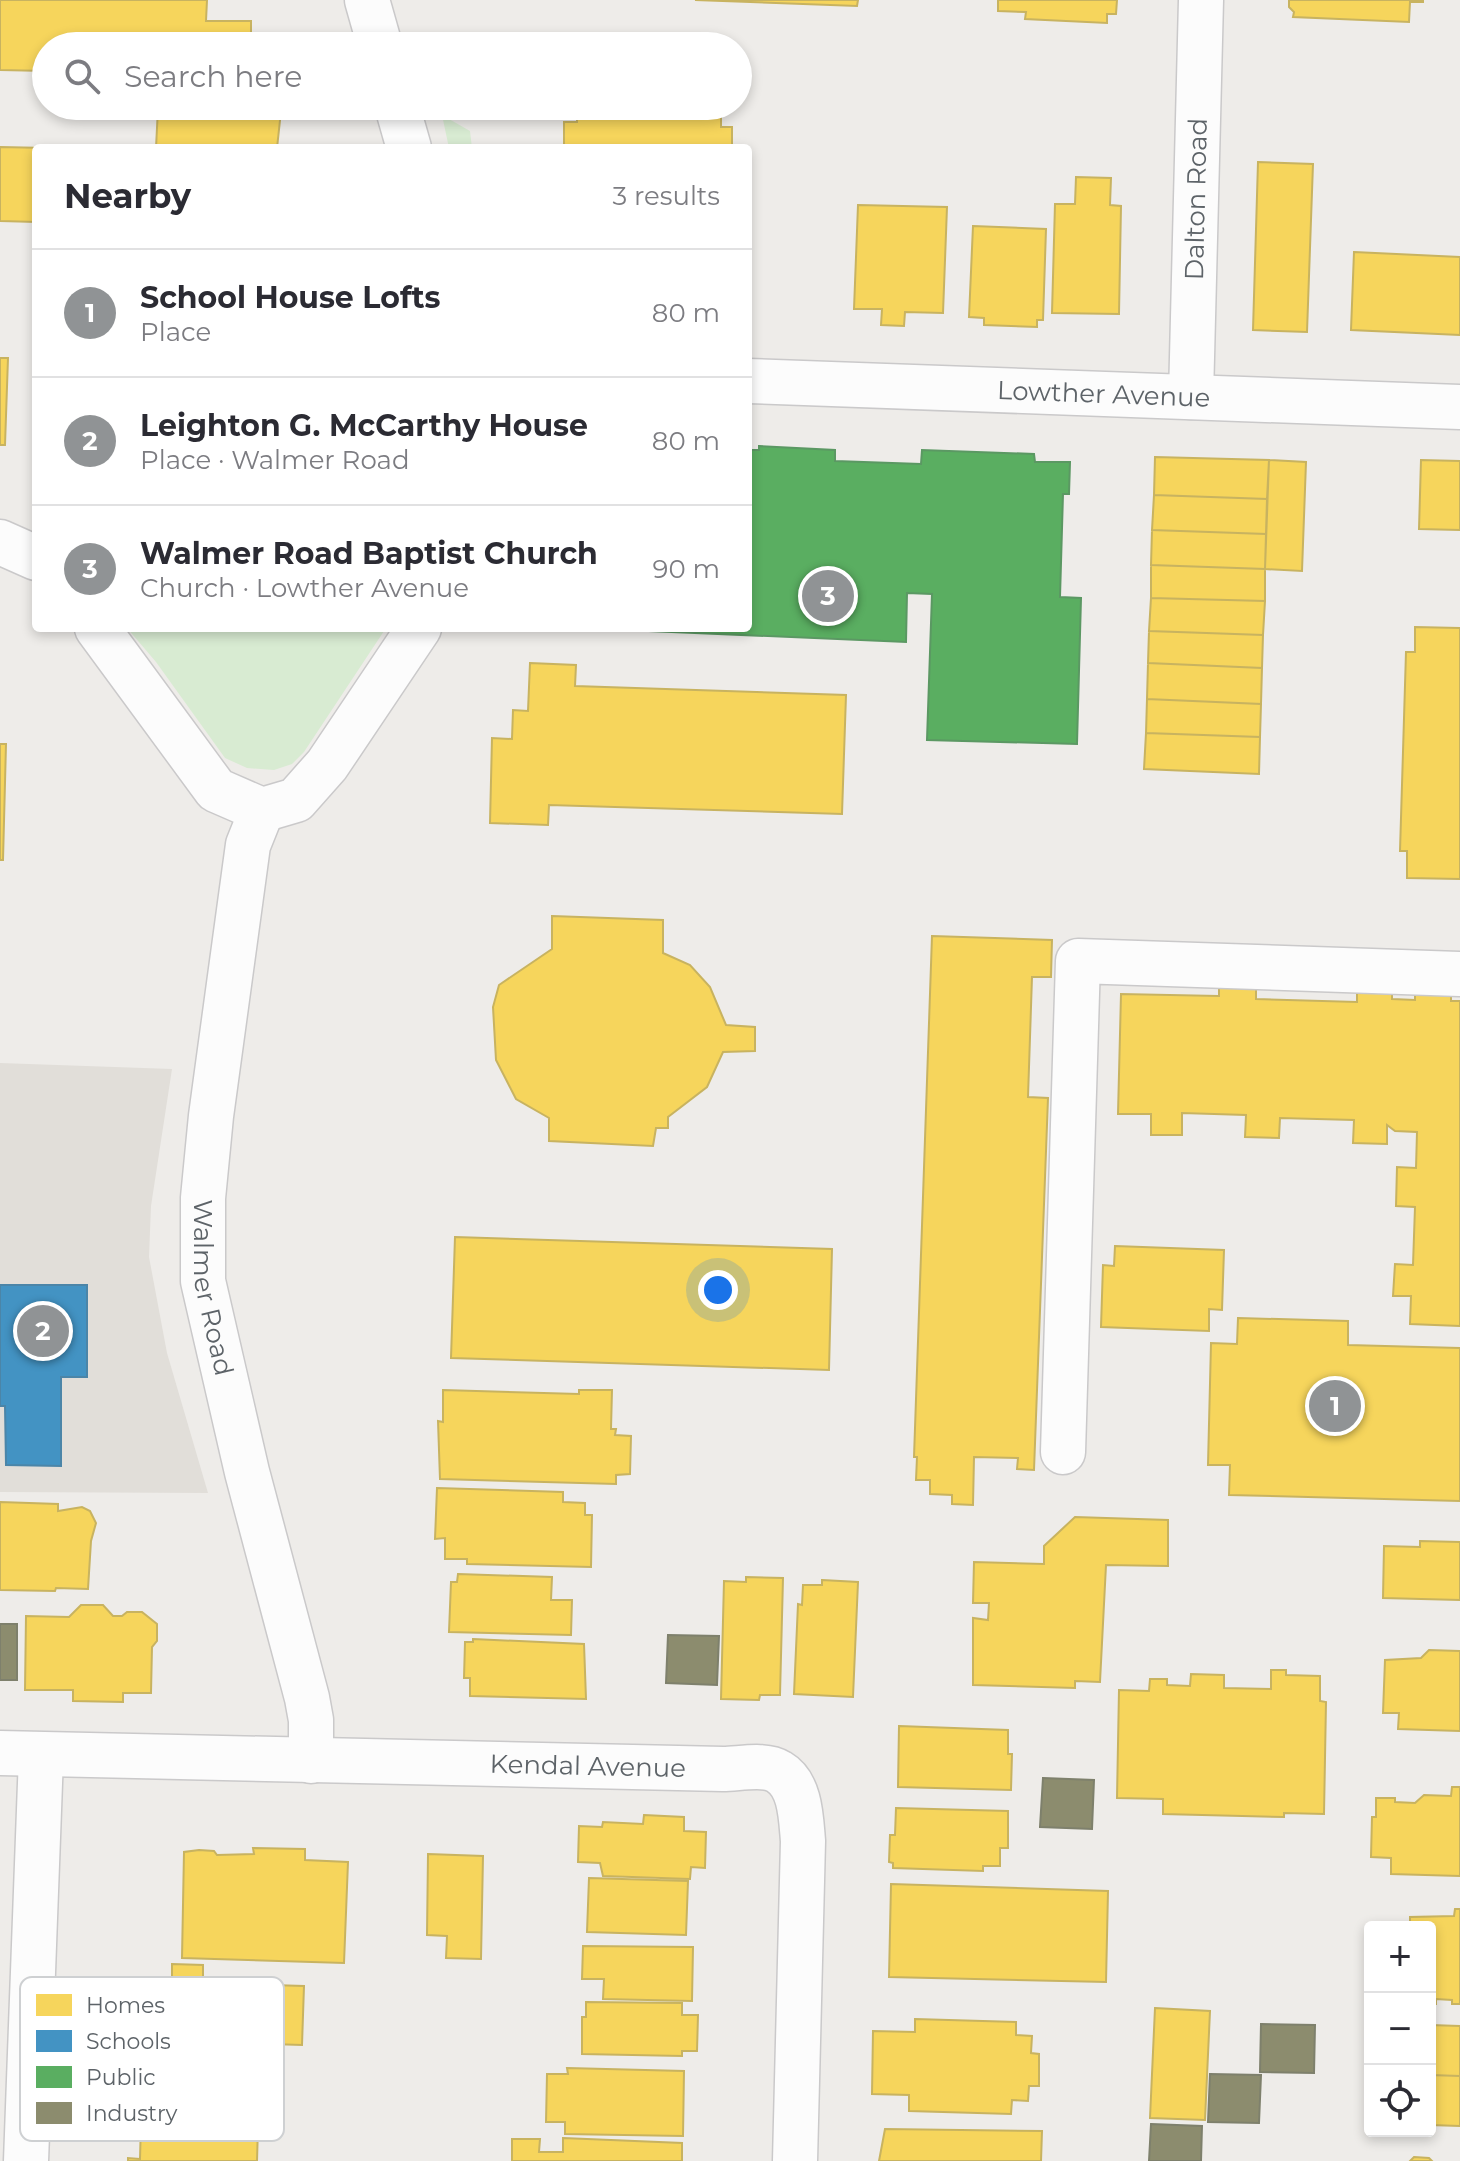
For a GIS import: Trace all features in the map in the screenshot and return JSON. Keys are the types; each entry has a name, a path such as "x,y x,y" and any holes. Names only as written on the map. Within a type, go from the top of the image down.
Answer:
{"street":[{"path":"367,0 376,32"},
{"name":"Dalton Road","path":"1191,397 1201,0"},
{"path":"401,120 408,144"},
{"name":"Lowther Avenue","path":"752,381 1460,407"},
{"path":"0,542 32,556"},
{"path":"100,632 216,790 262,810 296,800 327,765 416,632"},
{"name":"Walmer Road","path":"262,810 248,845 211,1116 203,1198 203,1281 247,1472 307,1698 311,1720 311,1761"},
{"path":"1063,1452 1078,961 1460,974"},
{"path":"21,1754 24,1977"},
{"name":"Kendal Avenue","path":"21,1754 764,1768 779,1772 789,1782 800,1805 803,1841 795,2161"},
{"path":"26,2141 26,2161"}],"shaded area":[{"path":"0,1063 172,1069 151,1206 149,1257 167,1353 208,1493 0,1492"}],"green space":[{"path":"443,120 451,120 470,131 472,144 448,144"},
{"path":"130,632 383,632 304,752 292,764 274,770 247,768 225,758 156,662"}],"building: Homes":[{"path":"0,0 207,0 206,21 251,21 251,32 32,32 32,71 0,70"},
{"path":"695,0 858,0 857,6"},
{"path":"998,0 1117,0 1116,14 1107,14 1107,23 1025,19 1026,12 998,11"},
{"path":"1289,0 1423,2 1410,2 1409,22 1293,17"},
{"path":"157,120 280,120 277,144 156,144"},
{"path":"721,120 721,127 732,127 732,144 564,144 564,122"},
{"path":"0,147 32,148 32,222 0,221"},
{"path":"1258,162 1313,164 1307,332 1253,330"},
{"path":"1076,177 1111,178 1110,205 1121,206 1119,314 1052,313 1055,204 1075,204"},
{"path":"858,205 947,207 943,313 905,312 904,326 881,325 882,309 854,309"},
{"path":"973,226 1046,229 1043,320 1037,320 1037,327 984,325 984,318 969,317"},
{"path":"1354,252 1460,257 1460,335 1351,330"},
{"path":"0,358 8,358 5,445 0,445"},
{"path":"1155,457 1269,460 1267,499 1154,495"},
{"path":"1269,460 1306,462 1302,571 1265,569"},
{"path":"1421,460 1460,461 1460,530 1419,529"},
{"path":"1154,495 1267,499 1266,534 1152,530"},
{"path":"1152,530 1266,534 1265,569 1151,565"},
{"path":"1151,565 1265,569 1265,601 1151,598"},
{"path":"1151,598 1265,601 1263,635 1149,631"},
{"path":"1415,627 1460,628 1460,879 1407,878 1407,851 1400,851 1406,652 1415,652"},
{"path":"1149,631 1263,635 1262,668 1148,663"},
{"path":"530,663 576,665 575,686 846,695 842,814 549,805 548,825 490,823 492,738 512,739 513,710 528,711"},
{"path":"1148,663 1262,668 1261,704 1147,699"},
{"path":"1147,699 1261,704 1260,737 1146,733"},
{"path":"1146,733 1260,737 1259,774 1144,769"},
{"path":"0,744 6,744 3,860 0,860"},
{"path":"552,916 663,920 663,953 690,965 710,987 726,1025 755,1027 755,1051 723,1052 707,1087 668,1117 668,1128 656,1128 653,1146 549,1141 549,1118 516,1099 496,1060 493,1007 499,985 552,949"},
{"path":"932,936 1052,940 1051,977 1032,977 1028,1097 1048,1098 1034,1470 1017,1469 1018,1458 974,1457 973,1505 952,1504 952,1495 930,1494 930,1480 916,1480 917,1457 914,1457"},
{"path":"1219,978 1256,979 1256,999 1357,1002 1357,985 1392,986 1392,999 1415,1000 1415,987 1451,988 1451,1001 1460,1001 1460,1326 1410,1324 1411,1296 1393,1296 1395,1264 1413,1265 1415,1207 1396,1206 1397,1167 1416,1168 1417,1132 1395,1131 1387,1125 1387,1144 1353,1143 1354,1120 1280,1118 1279,1138 1245,1137 1246,1115 1182,1113 1182,1135 1151,1135 1151,1114 1118,1114 1121,994 1219,996"},
{"path":"455,1237 832,1249 829,1370 451,1358"},
{"path":"1115,1246 1224,1250 1222,1310 1209,1309 1209,1331 1101,1327 1103,1265 1114,1266"},
{"path":"1238,1318 1348,1321 1348,1345 1460,1348 1460,1501 1229,1495 1230,1465 1208,1465 1211,1343 1237,1344"},
{"path":"443,1390 579,1394 579,1390 612,1390 611,1429 616,1429 615,1435 631,1436 630,1474 616,1475 616,1484 440,1479 438,1421 443,1422"},
{"path":"437,1488 563,1492 563,1502 585,1503 585,1515 592,1515 591,1567 467,1564 467,1559 445,1559 445,1538 435,1539"},
{"path":"0,1502 58,1504 58,1511 82,1507 90,1511 96,1523 91,1541 88,1589 0,1590"},
{"path":"1075,1517 1168,1520 1168,1566 1106,1565 1100,1682 1075,1681 1075,1688 973,1685 973,1618 988,1620 989,1603 973,1603 974,1562 1044,1564 1044,1546"},
{"path":"1420,1541 1460,1542 1460,1600 1383,1598 1384,1546 1420,1547"},
{"path":"458,1574 552,1577 551,1600 572,1600 571,1635 449,1632 451,1582 457,1582"},
{"path":"746,1577 783,1578 780,1695 760,1695 759,1700 721,1699 724,1581 746,1582"},
{"path":"822,1580 858,1582 853,1697 794,1694 798,1604 802,1605 803,1585 822,1585"},
{"path":"81,1605 103,1605 113,1616 142,1612 157,1624 157,1641 152,1647 151,1693 123,1693 123,1702 73,1701 73,1690 25,1690 26,1616 69,1617"},
{"path":"473,1639 584,1644 586,1699 470,1696 470,1678 464,1678 465,1642 473,1642"},
{"path":"1429,1650 1460,1651 1460,1731 1398,1729 1399,1713 1383,1713 1385,1660 1421,1658"},
{"path":"1271,1670 1286,1670 1286,1675 1320,1676 1320,1701 1326,1702 1324,1814 1284,1813 1284,1817 1163,1814 1163,1799 1117,1798 1119,1690 1149,1691 1150,1679 1167,1679 1167,1685 1190,1686 1191,1674 1224,1675 1224,1688 1271,1689"},
{"path":"899,1726 1008,1730 1008,1754 1012,1754 1011,1790 898,1787"},
{"path":"1452,1787 1460,1787 1460,1876 1391,1874 1391,1858 1371,1857 1376,1798 1395,1798 1395,1802 1415,1803 1424,1795 1451,1796"},
{"path":"896,1808 1008,1811 1008,1848 1000,1848 1000,1866 983,1866 983,1871 893,1868 893,1863 889,1862 890,1835 895,1835"},
{"path":"644,1815 684,1817 684,1831 706,1832 705,1868 691,1867 690,1879 603,1876 600,1863 578,1862 579,1826 602,1827 603,1822 643,1824"},
{"path":"253,1848 305,1849 305,1860 348,1862 344,1963 182,1958 184,1852 199,1850 214,1851 217,1855 254,1854"},
{"path":"428,1854 483,1856 481,1959 446,1958 447,1936 427,1935"},
{"path":"589,1878 688,1881 686,1935 587,1932"},
{"path":"891,1884 1108,1891 1106,1982 889,1977"},
{"path":"1455,1909 1460,1909 1460,2004 1436,1999 1436,1921 1410,1921 1410,1917 1454,1916"},
{"path":"583,1946 693,1947 692,2001 603,1999 604,1979 582,1979"},
{"path":"172,1964 203,1965 203,1977 172,1977"},
{"path":"284,1985 304,1986 302,2045 284,2044"},
{"path":"586,2002 682,2003 682,2015 698,2015 697,2051 682,2051 682,2056 582,2054 582,2017 586,2017"},
{"path":"1155,2008 1210,2011 1205,2120 1150,2118"},
{"path":"915,2019 1016,2022 1016,2035 1032,2036 1031,2053 1039,2054 1039,2086 1029,2086 1028,2101 1012,2100 1011,2114 909,2111 909,2095 872,2094 873,2031 915,2032"},
{"path":"1436,2025 1460,2026 1460,2076 1436,2075"},
{"path":"567,2068 684,2071 683,2136 565,2134 565,2122 546,2122 547,2074 568,2074"},
{"path":"1436,2075 1460,2076 1460,2126 1436,2125"},
{"path":"885,2129 1042,2131 1041,2161 879,2161"},
{"path":"563,2138 682,2143 682,2161 512,2161 512,2139 540,2139 539,2152 563,2152"},
{"path":"140,2141 258,2141 257,2161 128,2161 128,2158 140,2159"},
{"path":"1414,2157 1429,2158 1432,2161 1410,2161"}],"building: Schools":[{"path":"0,1285 87,1285 87,1377 61,1377 61,1466 6,1465 5,1406 0,1406"}],"building: Public":[{"path":"759,446 835,450 835,461 921,464 922,450 1034,454 1035,462 1070,462 1069,494 1063,494 1060,597 1081,598 1077,744 927,740 932,594 907,593 906,642 672,632 752,632 752,450 759,450"}],"building: Industry":[{"path":"0,1624 17,1624 17,1680 0,1680"},
{"path":"668,1635 719,1636 717,1685 666,1683"},
{"path":"1043,1778 1094,1780 1092,1829 1040,1827"},
{"path":"1261,2024 1315,2025 1314,2073 1260,2072"},
{"path":"1210,2074 1261,2075 1259,2123 1208,2122"},
{"path":"1151,2124 1202,2126 1201,2161 1149,2161"}],"place":[{"name":"Walmer Road Baptist Church","path":"828,596"},
{"name":"Leighton G. McCarthy House","path":"43,1331"},
{"name":"School House Lofts","path":"1335,1406"}]}
